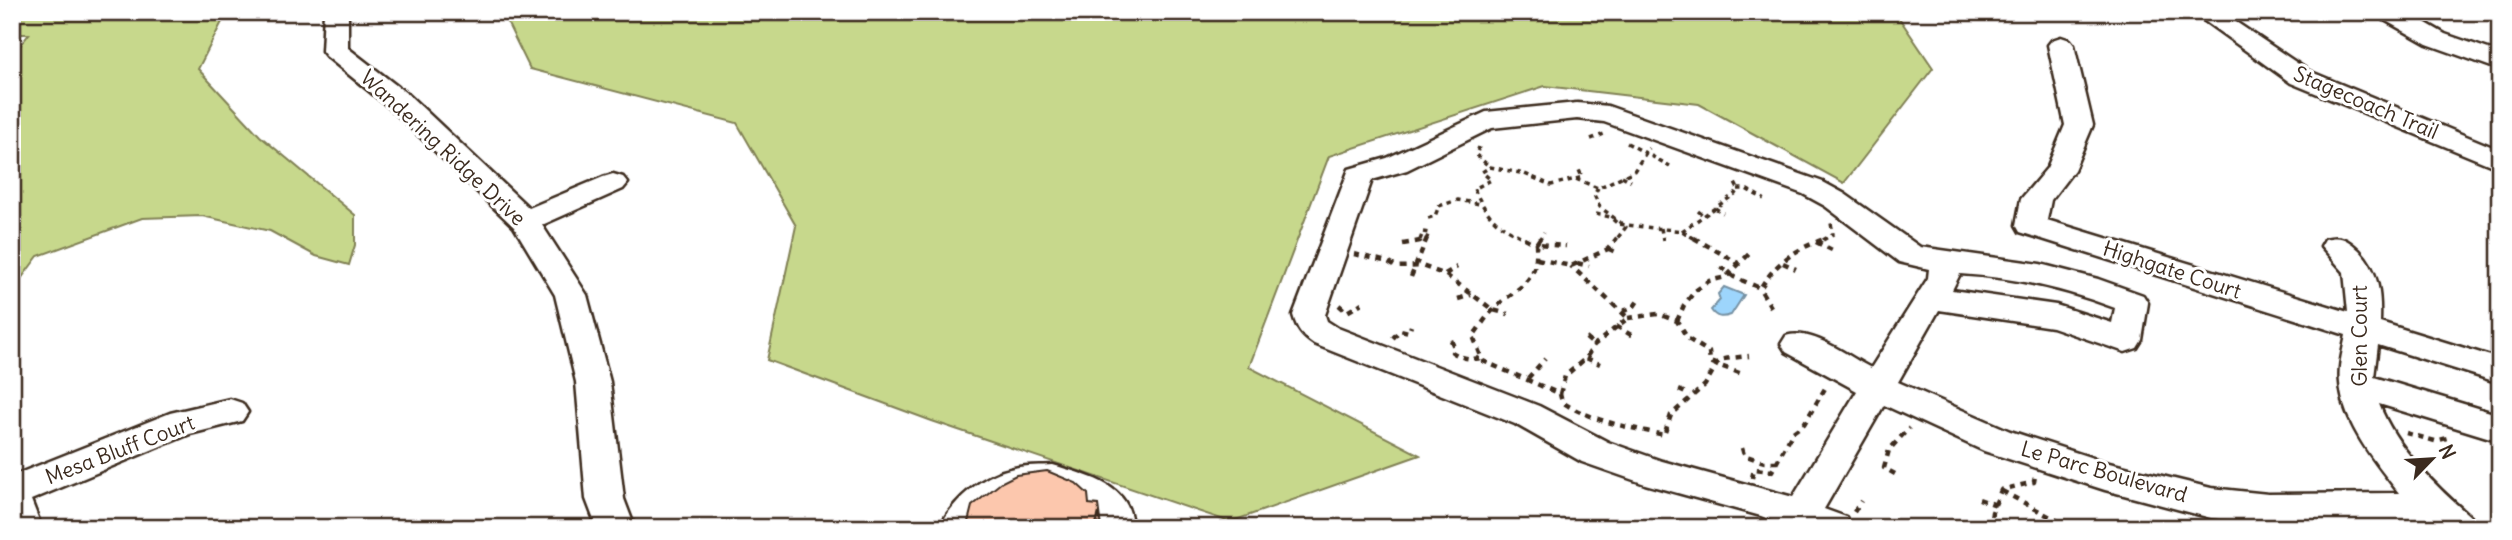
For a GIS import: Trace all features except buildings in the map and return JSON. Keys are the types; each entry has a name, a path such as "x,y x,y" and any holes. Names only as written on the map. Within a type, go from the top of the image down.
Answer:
{"street":[{"name":"Wandering Ridge Drive","path":"336,12 335,51 400,102 525,221 571,295 593,383 605,499 616,528"},
{"name":"Stagecoach Trail","path":"2204,12 2300,77 2500,160"},
{"path":"2388,12 2436,39 2500,61"},
{"name":"Highgate Court","path":"2061,45 2079,125 2060,170 2036,199 2031,225 2500,372"},
{"path":"1930,298 2056,316 2125,340 2132,303 2084,284 2043,274 1945,263 1910,255 1835,200 1813,188 1742,176 1659,151 1608,114 1549,112 1473,124 1396,164 1359,175 1309,315 1313,327 1326,336 1527,415 1595,452 1658,474 1747,497 1817,521 1877,387 1930,298 1944,279 1945,263"},
{"path":"525,221 613,183"},
{"name":"Glen Court","path":"2336,246 2359,269 2364,331 2356,360 2358,393 2380,440 2458,520"},
{"name":"Le Parc Boulevard","path":"1798,344 1877,387 1997,441 2105,476 2211,503 2458,520"},
{"path":"2358,385 2500,428"},
{"name":"Mesa Bluff Court","path":"12,492 183,422 230,412"},
{"path":"958,528 974,507 1015,482 1053,479 1095,493 1113,514 1113,528"},
{"path":"12,499 23,528"}],"path":[{"path":"1484,144 1477,148 1476,155 1490,167 1525,174 1550,185 1582,177 1579,170"},
{"path":"1573,265 1608,249 1616,243 1626,227 1600,207 1594,195 1598,188 1634,171 1659,151"},
{"path":"1490,167 1482,172 1491,180 1474,189 1480,204 1499,225 1536,244 1566,246"},
{"path":"1621,176 1631,181"},
{"path":"1682,231 1715,208 1742,176"},
{"path":"1742,176 1746,189 1764,199"},
{"path":"1576,179 1598,188"},
{"path":"1428,218 1435,216 1439,206 1447,201 1480,204"},
{"path":"1715,208 1723,213"},
{"path":"1698,211 1704,216"},
{"path":"1596,214 1610,218 1618,225 1682,231 1738,263"},
{"path":"1760,289 1765,278 1798,249 1828,239 1833,234 1830,217"},
{"path":"1661,228 1662,240"},
{"path":"1403,244 1420,241 1423,232 1429,233 1411,277"},
{"path":"1481,358 1473,336 1493,310 1532,279 1537,259 1536,244 1544,232"},
{"path":"1815,242 1832,250"},
{"path":"1608,249 1618,253"},
{"path":"1728,275 1751,252"},
{"path":"1357,255 1388,262 1395,267 1415,266 1444,274 1493,310 1508,314"},
{"path":"1537,259 1589,266"},
{"path":"1782,263 1796,269"},
{"path":"1573,265 1579,277 1609,296 1628,318"},
{"path":"1444,274 1457,267"},
{"path":"1721,268 1728,275"},
{"path":"1677,321 1694,290 1715,277 1728,275 1744,279 1760,289 1772,307"},
{"path":"1458,299 1471,294"},
{"path":"1623,311 1633,308 1640,298"},
{"path":"1742,374 1717,364 1710,362 1709,352 1688,339 1677,321 1658,314 1628,318 1616,326 1565,376 1560,383 1560,394 1562,402 1578,411 1615,425 1664,435 1671,415 1690,395 1705,385 1717,364 1723,359 1749,356"},
{"path":"1616,326 1636,338"},
{"path":"1586,338 1594,345"},
{"path":"1451,340 1454,347 1452,352 1458,357 1472,360 1481,358 1560,394"},
{"path":"1586,358 1600,364"},
{"path":"1528,378 1545,359"},
{"path":"1747,497 1754,469 1772,471 1793,432 1804,424 1837,365"},
{"path":"1679,390 1690,395"},
{"path":"1807,403 1817,402"},
{"path":"1895,474 1884,468 1886,454 1899,436 1913,425"},
{"path":"1742,449 1744,455 1757,461 1767,464 1777,462"},
{"path":"2001,490 2034,482 2036,472"},
{"path":"1990,528 2001,490"},
{"path":"2001,490 2071,528"},
{"path":"1979,499 1996,505"},
{"path":"2458,520 2500,517"}],"green space":[{"path":"12,12 227,12 198,69 260,136 355,215 355,245 349,265 316,256 270,231 202,216 142,218 38,256 12,291 12,56 29,34 12,34"},
{"path":"502,12 1895,12 1933,68 1844,183 1699,104 1545,86 1329,156 1249,367 1420,455 1230,522 932,421 767,360 796,226 737,123 530,69"}],"water":[{"path":"1724,287 1744,295 1731,315 1720,317 1711,310 1720,300 1718,294"}]}
